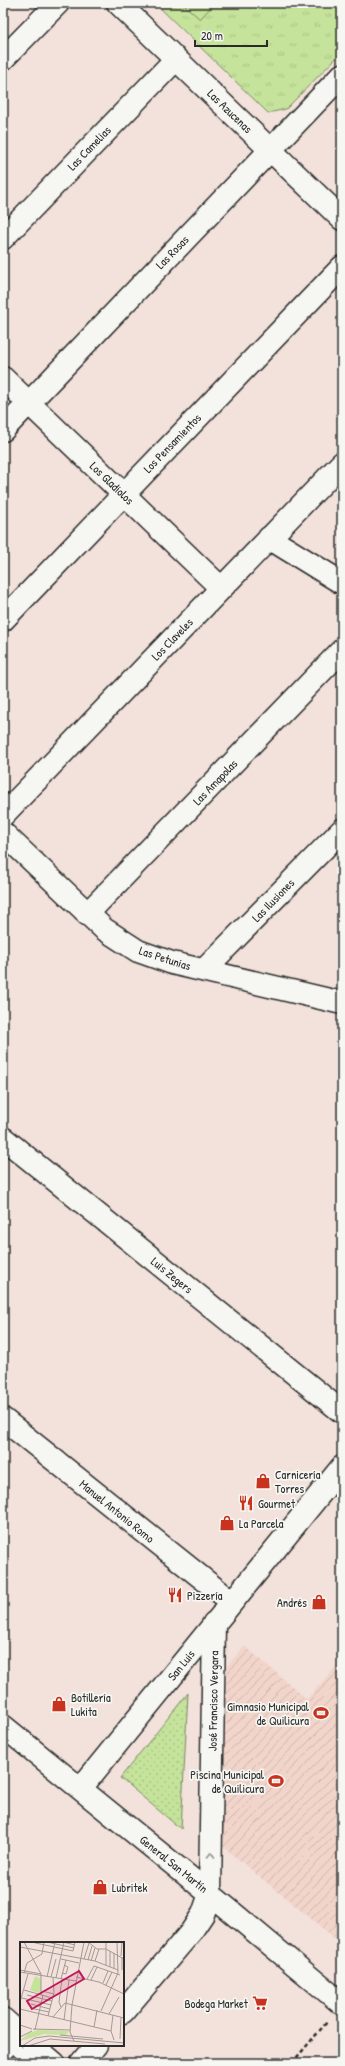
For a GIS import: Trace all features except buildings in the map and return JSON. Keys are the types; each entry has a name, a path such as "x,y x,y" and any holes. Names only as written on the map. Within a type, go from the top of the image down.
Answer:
{"street":[{"path":"3,59 58,3"},
{"name":"Las Azucenas","path":"118,3 342,219"},
{"name":"Las Camelias","path":"3,238 176,59"},
{"name":"Las Rosas","path":"3,430 342,75"},
{"name":"Los Pensamientos","path":"3,620 342,267"},
{"name":"Los Gladiolos","path":"3,378 221,588"},
{"name":"Los Claveles","path":"3,815 342,463"},
{"path":"269,538 342,583"},
{"name":"Las Amapolas","path":"87,914 342,650"},
{"name":"Las Ilusiones","path":"204,970 342,830"},
{"name":"Las Petunias","path":"3,833 104,929 138,951 166,961 342,1004"},
{"name":"Luis Zegers","path":"3,1138 342,1412"},
{"name":"Manuel Antonio Romo","path":"3,1420 232,1602"},
{"name":"San Luis","path":"81,1788 342,1467"},
{"name":"José Francisco Vergara","path":"124,2011 191,1932 203,1914 210,1894 214,1623"},
{"name":"General San Martín","path":"3,1726 210,1894 337,2010"},
{"path":"3,2019 20,2040"},
{"path":"28,2046 54,2063"},
{"path":"81,2063 95,2046"}],"lane":[{"path":"3,2036 20,2041"},
{"path":"3,2057 20,2044"},
{"path":"24,2046 30,2063"}],"path":[{"path":"292,2063 337,2010"}],"shaded area":[{"path":"245,1646 307,1699 342,1660 342,1944 222,1846 227,1666"}],"green space":[{"path":"155,3 342,3 342,52 286,109 268,113"},
{"path":"182,3 215,3 200,19"},
{"path":"188,1693 181,1829 120,1778"}],"place":[{"name":"Carnicería Torres","path":"263,1481"},
{"name":"Gourmet","path":"246,1503"},
{"name":"La Parcela","path":"227,1523"},
{"name":"Pizzería","path":"175,1595"},
{"name":"Andrés","path":"319,1602"},
{"name":"Botillería Lukita","path":"59,1704"},
{"name":"Gimnasio Municipal de Quilicura","path":"321,1713"},
{"name":"Piscina Municipal de Quilicura","path":"276,1781"},
{"name":"Lubritek","path":"100,1887"},
{"name":"Bodega Market","path":"260,2003"}]}
